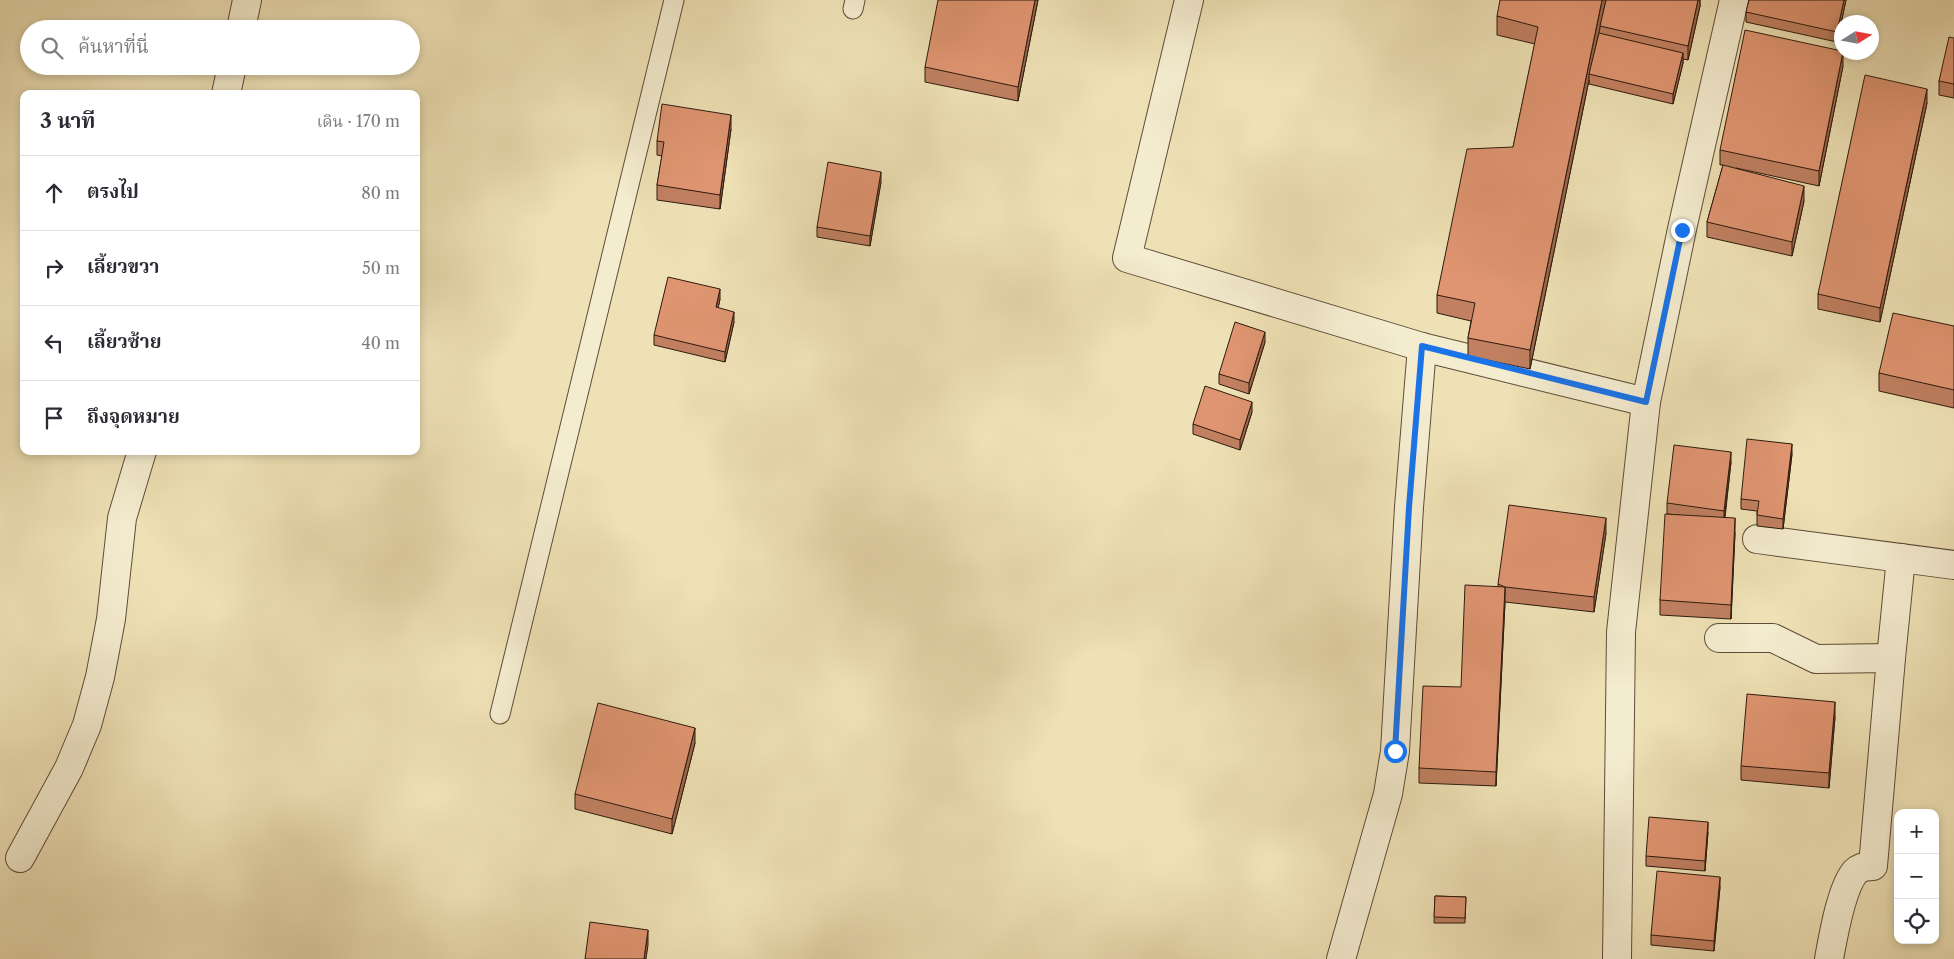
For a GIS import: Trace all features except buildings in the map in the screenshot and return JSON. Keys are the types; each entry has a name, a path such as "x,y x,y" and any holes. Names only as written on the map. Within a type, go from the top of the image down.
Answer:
{"street":[{"path":"243,20 247,0"},
{"path":"1189,0 1127,258 1422,346 1646,402"},
{"path":"1617,959 1621,632 1646,402 1682,230 1734,0"},
{"path":"227,90 230,75"},
{"path":"1341,959 1388,794 1395,751 1409,507 1422,346"},
{"path":"20,858 69,768 87,725 100,677 111,619 122,518 141,455"},
{"path":"1756,539 1954,565"},
{"path":"1829,959 1842,902 1851,879 1860,869 1873,866 1901,558"},
{"path":"1719,638 1773,638 1816,659 1891,658"}],"lane":[{"path":"500,714 674,0"}],"route":[{"path":"1395,751 1409,507 1422,346 1646,402 1682,230"}]}
